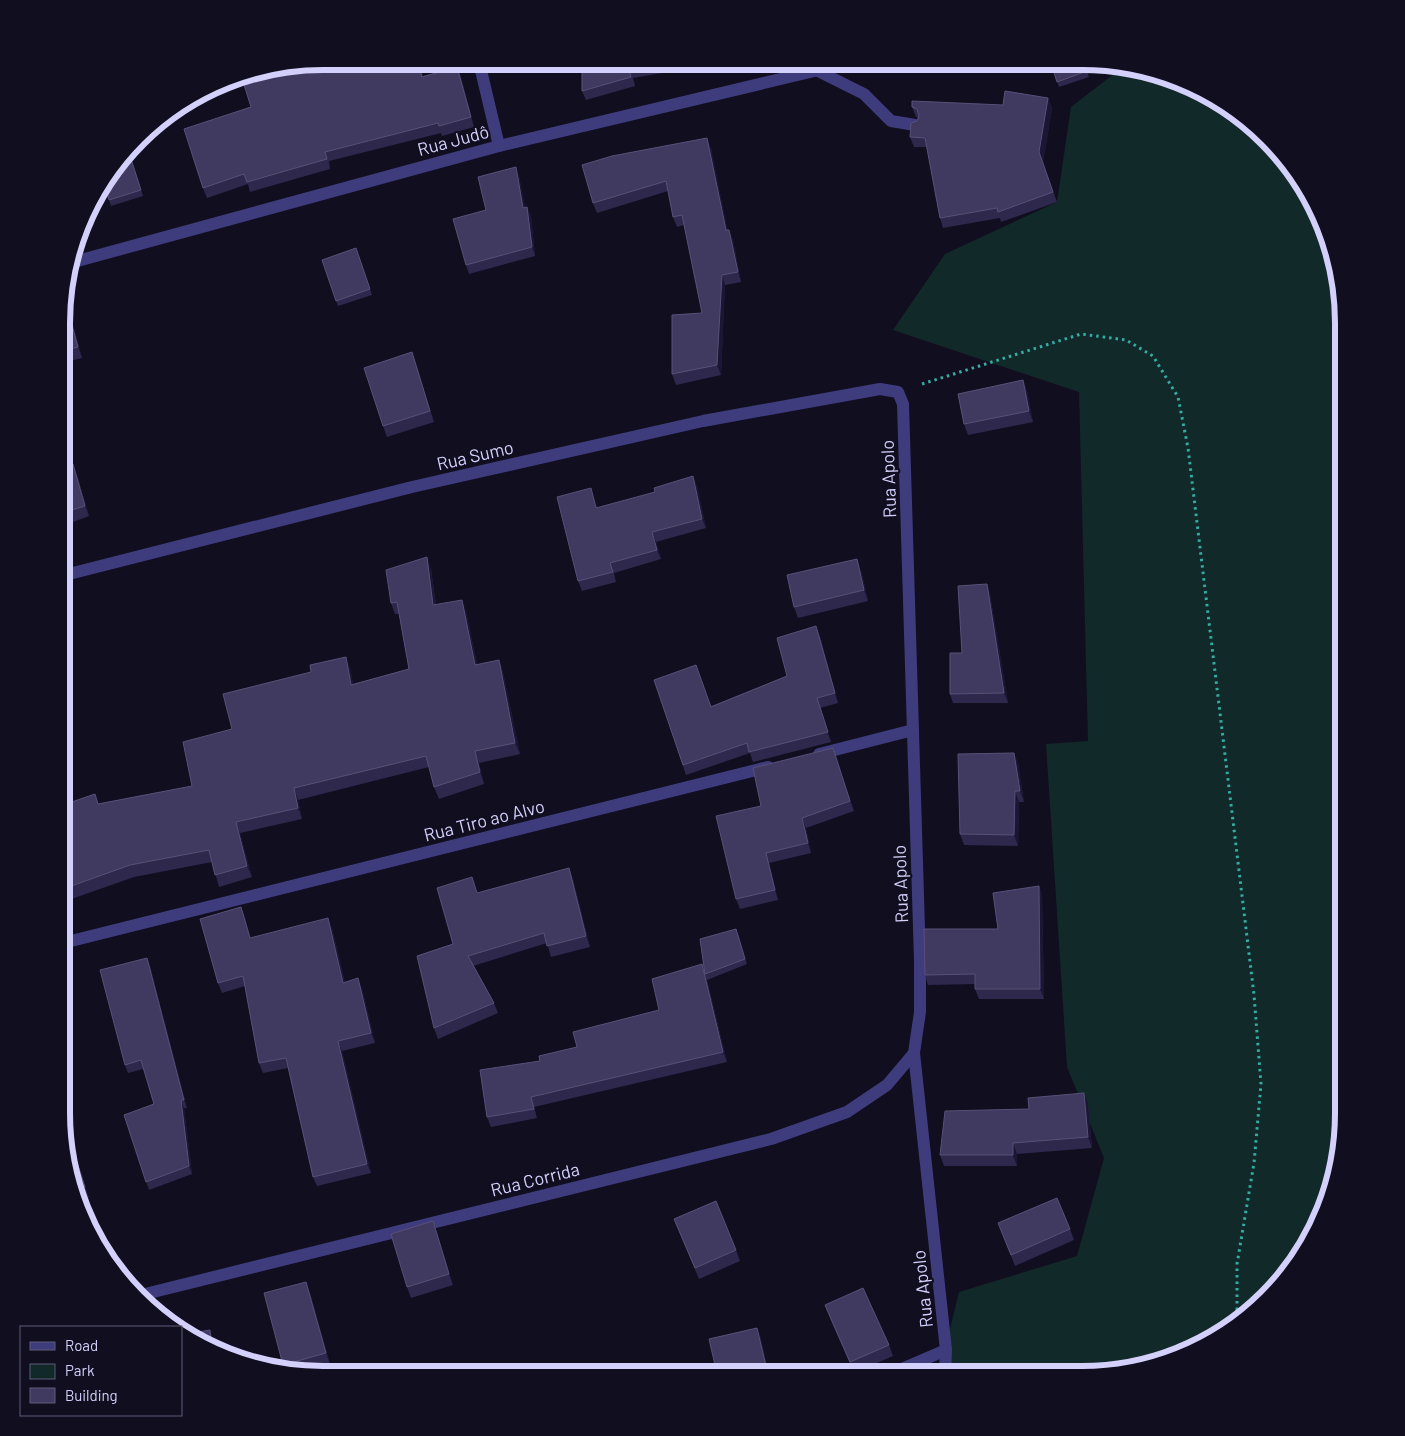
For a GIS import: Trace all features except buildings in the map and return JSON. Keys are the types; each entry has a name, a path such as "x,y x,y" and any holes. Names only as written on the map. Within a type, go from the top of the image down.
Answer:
{"street":[{"path":"481,70 499,146"},
{"path":"816,70 864,94 891,121 915,125"},
{"name":"Rua Judô","path":"78,261 499,146 816,70"},
{"name":"Rua Sumo","path":"70,574 412,487 703,421 880,389 898,392"},
{"name":"Rua Apolo","path":"898,392 903,404 920,961 920,1012 914,1053 946,1350 945,1366"},
{"path":"807,757 913,730"},
{"name":"Rua Tiro ao Alvo","path":"70,941 778,764"},
{"name":"Rua Corrida","path":"146,1294 771,1139 846,1112 887,1085 914,1053"},
{"path":"909,1366 946,1350"}],"path":[{"path":"898,392 1081,334 1126,340 1153,356 1178,397 1188,448 1254,995 1261,1084 1254,1162 1237,1264 1237,1313"}],"green space":[{"path":"1116,72 1163,83 1194,96 1236,122 1272,156 1301,196 1322,242 1333,290 1335,323 1335,1113 1333,1146 1322,1194 1316,1210 1301,1240 1283,1267 1261,1292 1236,1314 1194,1340 1163,1353 1115,1364 1082,1366 941,1366 959,1292 1077,1256 1104,1158 1067,1067 1046,744 1088,741 1079,392 893,330 945,254 1057,202 1071,107"}]}
